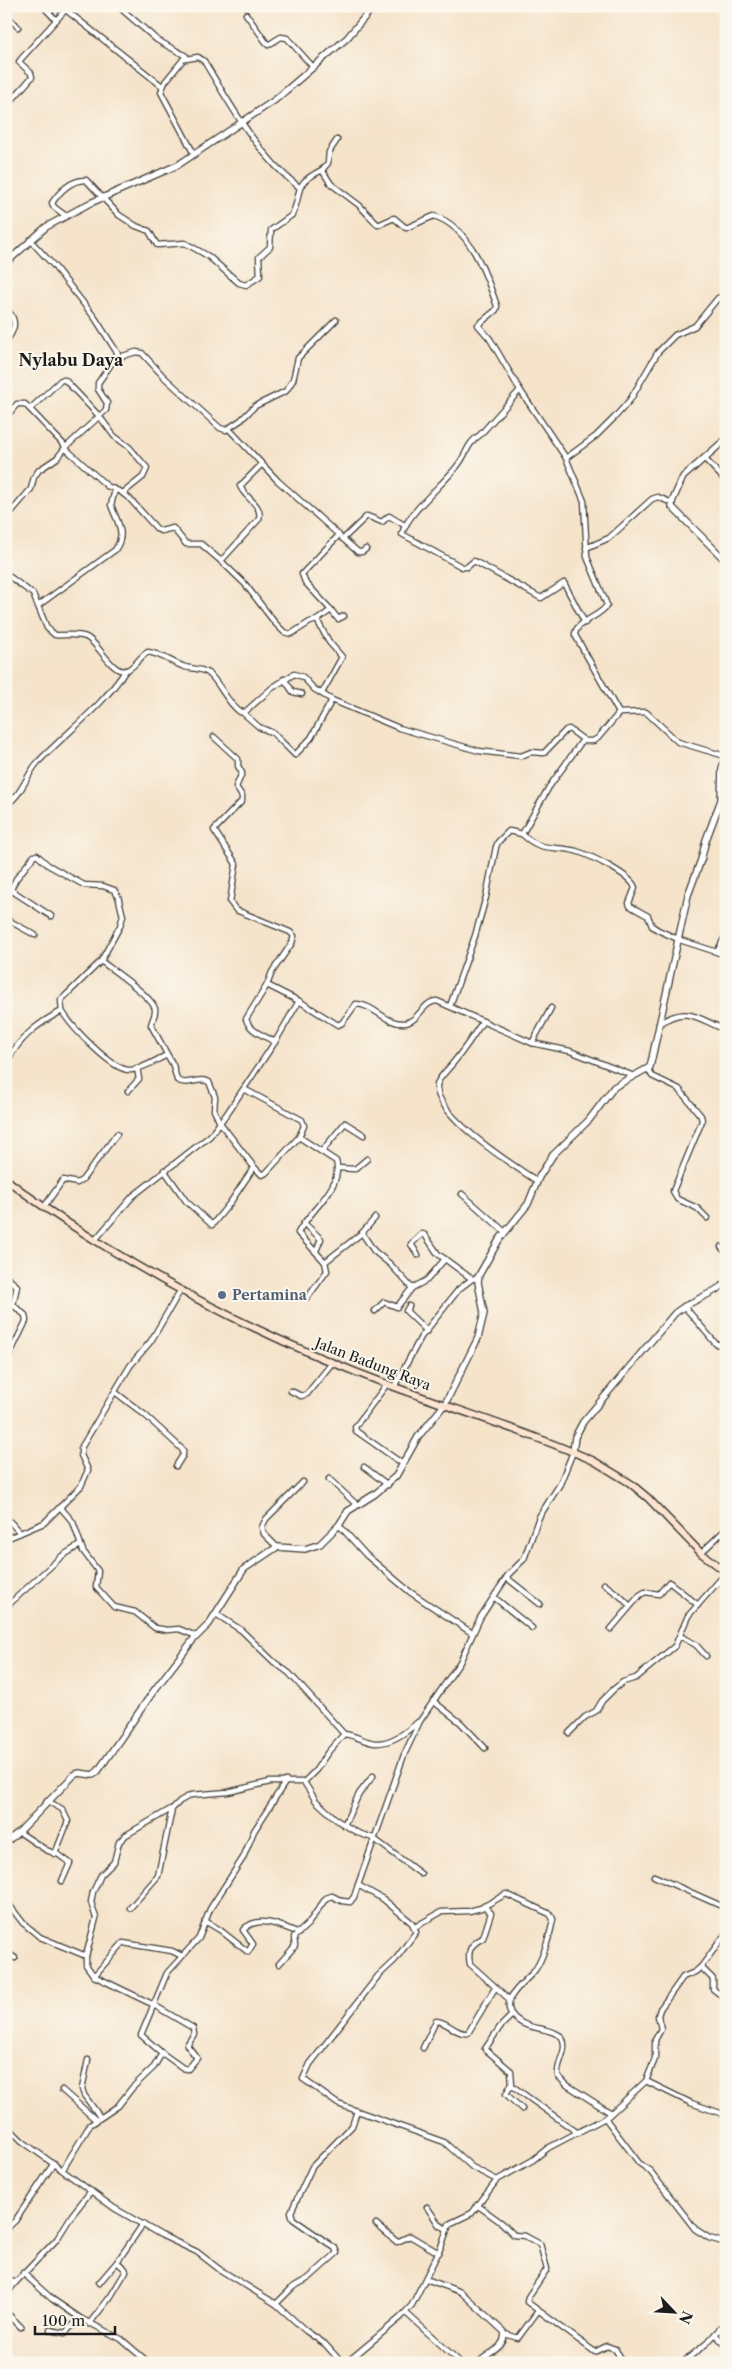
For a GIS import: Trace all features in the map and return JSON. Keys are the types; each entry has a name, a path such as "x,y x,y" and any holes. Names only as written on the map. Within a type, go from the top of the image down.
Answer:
{"main road":[{"name":"Jalan Badung Raya","path":"6,1178 44,1208 95,1240 180,1291 262,1332 332,1363 594,1461 630,1483 661,1510 701,1553 726,1572"}],"street":[{"path":"43,6 56,20"},
{"path":"118,6 157,40 185,55 186,59"},
{"path":"7,261 46,227 104,197 165,172 275,100 347,38 374,6"},
{"path":"6,107 32,77 20,61 67,8 162,86"},
{"path":"246,14 268,46 281,37 287,38 313,67"},
{"path":"6,15 18,27"},
{"path":"194,154 161,94 162,86 186,59 200,57 242,121 277,167 299,187"},
{"path":"66,216 54,207 52,203 62,190 77,181 86,180 119,215 136,226 149,231 157,245 185,243 208,256 239,283 246,285 260,276 259,256 270,247 270,233 273,228 292,215 299,187 328,164 329,152 337,140"},
{"path":"322,170 331,184 359,205 378,225 394,218 406,228 434,216 457,230 484,272 497,306 496,310 478,324 566,458 584,501 586,548 589,565 607,605 604,611 576,629 575,635 618,713"},
{"path":"6,518 29,493 37,472 57,458 106,410 107,403 98,389 98,383 116,358 117,350 95,318 54,266 30,240"},
{"path":"566,458 596,436 616,418 630,400 653,360 666,343 675,335 695,326 718,298 726,300"},
{"path":"6,309 14,317 15,323 13,331 7,340"},
{"path":"230,429 255,406 286,391 293,380 298,358 336,320"},
{"path":"116,358 136,352 142,353 164,377 220,428 230,429 262,464 343,539 360,553 366,549"},
{"path":"30,409 64,379 100,417 114,436 129,447 148,470 143,477 123,493"},
{"path":"520,390 480,435 474,438 456,467 413,514 402,532 405,536 457,565 467,568 474,561 541,598 564,582 584,623"},
{"path":"6,416 19,403 30,409 87,470 109,488 123,493 157,529 161,531 173,528 186,544 202,544 245,584 284,632 290,634 331,610"},
{"path":"726,439 683,477 672,498 672,506 726,560"},
{"path":"704,458 724,479"},
{"path":"221,561 260,519 261,511 242,491 240,486 262,464"},
{"path":"39,605 115,550 120,539 121,525 111,505 115,490"},
{"path":"586,548 609,538 652,498 658,497 672,503"},
{"path":"343,539 367,516 382,522 388,516 406,526"},
{"path":"339,535 302,574 305,582 338,619 344,616"},
{"path":"6,574 33,594 50,633 55,635 77,634 88,638 98,646 114,668 120,671 126,670"},
{"path":"316,620 329,642 342,657 322,693"},
{"path":"6,805 21,791 38,763 86,715 97,707 126,670 148,652 184,667 203,670 212,677 220,690 237,709 259,727 269,731 295,754 311,738 332,700"},
{"path":"242,712 290,675 297,674 332,700 399,728 478,751 520,756 531,752 544,753 569,728 584,740 593,741 598,738 618,713 646,712 678,742 725,755 722,769 724,802 692,883 683,914 680,940 648,1069 652,1076 679,1089 701,1116 702,1122 674,1191 677,1199 697,1208 707,1218"},
{"path":"284,680 293,692 302,694"},
{"path":"214,737 238,759 238,766 242,773 236,787 242,796 242,801 214,830 236,864 230,902 236,910 294,936 292,943 272,972 267,985 246,1016 246,1021 257,1032 275,1042"},
{"path":"522,834 549,787 584,740"},
{"path":"450,1006 476,936 486,897 492,858 498,842 509,831 522,834 532,843 543,847 565,849 584,854 631,880 635,888 629,903 630,906 648,916 654,928 680,940 726,955"},
{"path":"6,899 16,879 34,856 37,855 48,865 84,884 103,886 114,890 118,896 123,916 120,926 101,961 61,1000 62,1011 69,1022 96,1050 124,1070 137,1068 167,1055"},
{"path":"11,890 51,916"},
{"path":"6,919 35,935"},
{"path":"717,952 726,935"},
{"path":"101,961 140,991 154,1007 155,1011 151,1025 173,1065 175,1076 180,1082 187,1084 203,1080 209,1082 215,1097 214,1110 220,1123 254,1168 262,1174 266,1173 299,1136 304,1126 302,1120 244,1089"},
{"path":"267,985 299,1001 338,1025 342,1023 356,1004 364,1005 386,1018 403,1023 411,1021 433,1001 450,1006 532,1043 576,1053 634,1076"},
{"path":"95,1240 133,1196 210,1136 275,1042 299,1001"},
{"path":"532,1043 551,1008"},
{"path":"6,1063 15,1047 27,1034 38,1024 62,1011"},
{"path":"658,1024 669,1017 682,1014 698,1017 726,1030"},
{"path":"483,1021 458,1058 439,1080 438,1093 460,1123 480,1143 537,1181"},
{"path":"128,1091 139,1079 137,1068"},
{"path":"394,1387 419,1340 459,1289 475,1279 505,1232 528,1204 537,1181 549,1160 589,1120 609,1092 648,1069"},
{"path":"322,1151 345,1123 364,1136"},
{"path":"44,1208 63,1180 77,1183 82,1180 117,1134"},
{"path":"299,1136 334,1158 338,1168 328,1193 304,1223 298,1234 325,1262 327,1271 308,1297"},
{"path":"338,1168 355,1169 367,1158"},
{"path":"164,1170 186,1201 212,1225 254,1168"},
{"path":"462,1194 505,1232"},
{"path":"325,1262 362,1233 375,1218"},
{"path":"304,1223 322,1239 316,1252"},
{"path":"362,1233 374,1251 390,1264 412,1288"},
{"path":"6,1842 19,1832 74,1775 79,1773 93,1775 98,1771 128,1726 196,1636 216,1614 244,1569 277,1547 305,1549 316,1546 338,1525 344,1515 357,1504 388,1485 396,1476 418,1437 445,1404 484,1322 484,1312 475,1279 438,1254 422,1234 412,1244 418,1255"},
{"path":"721,1247 726,1252"},
{"path":"375,1311 384,1302 397,1307 412,1288 427,1280 445,1259"},
{"path":"6,1277 17,1286 13,1305 25,1315 26,1321 6,1362"},
{"path":"279,1964 292,1951 295,1945 294,1938 326,1898 332,1896 342,1902 350,1902 354,1897 373,1838 404,1755 420,1721 460,1662 472,1633 507,1578 524,1559 539,1517 560,1484 573,1452 575,1437 582,1422 675,1313 684,1306 726,1284"},
{"path":"6,1539 44,1523 81,1486 88,1470 81,1455 81,1448 130,1366 151,1340 180,1291"},
{"path":"409,1306 406,1312 427,1331"},
{"path":"684,1306 716,1344 726,1343"},
{"path":"291,1392 301,1396 307,1394 332,1363"},
{"path":"387,1384 356,1427 356,1431 403,1464"},
{"path":"115,1392 145,1415 182,1450 183,1455 176,1466"},
{"path":"364,1468 388,1485"},
{"path":"329,1478 357,1504"},
{"path":"277,1547 264,1534 262,1527 266,1519 303,1482"},
{"path":"60,1507 73,1522 80,1545 99,1574 96,1587 114,1607 134,1612 156,1628 166,1630 180,1628 196,1636"},
{"path":"6,1517 20,1532"},
{"path":"338,1525 366,1555 410,1592 472,1633"},
{"path":"701,1553 726,1529"},
{"path":"6,1607 62,1556 80,1545"},
{"path":"569,1733 585,1717 596,1711 614,1689 623,1682 636,1678 668,1653 680,1636 685,1621 726,1572"},
{"path":"507,1578 540,1604"},
{"path":"611,1629 640,1595 645,1592 659,1594 669,1582 698,1606"},
{"path":"604,1584 630,1606"},
{"path":"495,1598 532,1628"},
{"path":"216,1614 240,1630 288,1673 344,1734 374,1743 382,1742 402,1735 420,1721"},
{"path":"680,1636 696,1645 706,1656"},
{"path":"433,1701 461,1723 485,1748"},
{"path":"286,1781 254,1830 243,1858 210,1909 199,1938 167,1973 152,2004 141,2035 183,2068 188,2068 197,2058 187,2045 194,2031 152,2004 94,1976 86,1965 86,1956 96,1918 91,1902 100,1875 114,1862 119,1842 133,1831 191,1796 228,1792 270,1782 286,1781 304,1782 316,1770 328,1752 344,1734"},
{"path":"344,1825 359,1794 373,1776"},
{"path":"304,1782 316,1800 344,1825 358,1833 373,1838 421,1874"},
{"path":"47,1801 62,1809 68,1820 55,1854"},
{"path":"130,1908 158,1876 172,1809"},
{"path":"19,1832 70,1863 62,1881"},
{"path":"654,1876 726,1908"},
{"path":"358,1885 383,1899 415,1927"},
{"path":"415,1927 441,1912 469,1911 484,1906 506,1894 545,1911 553,1919 536,1969 510,2000 508,2007 512,2015 526,2026 552,2031 562,2037 564,2050 558,2067 558,2076 567,2085 611,2113"},
{"path":"6,1901 23,1923 40,1937 86,1956"},
{"path":"484,1906 491,1913 487,1932 483,1938 472,1944 468,1957 470,1964 510,2000"},
{"path":"204,1921 220,1930 248,1952 253,1944 243,1930 255,1923 278,1924 299,1933"},
{"path":"415,1927 414,1937 378,1976 304,2074 303,2079 338,2104 444,2142 472,2167 497,2180"},
{"path":"346,2363 406,2313 426,2279 439,2252 447,2229 456,2220 468,2217 497,2180 605,2118 646,2081 655,2059 655,2040 661,2029 658,2013 683,1976 695,1972 701,1967 726,1933"},
{"path":"94,1976 123,1943 172,1951 182,1956"},
{"path":"6,1952 15,1958"},
{"path":"701,1967 713,1979 713,1989 726,1999"},
{"path":"423,2048 436,2021 441,2021 461,2033 468,2033 495,1988"},
{"path":"512,2015 500,2027 485,2049 511,2071 512,2084 506,2094 522,2109"},
{"path":"63,2169 98,2119 112,2112 118,2106 132,2088 154,2067 162,2053"},
{"path":"88,2060 82,2089 84,2096 98,2119"},
{"path":"646,2081 691,2104 726,2115"},
{"path":"512,2084 578,2133"},
{"path":"62,2090 98,2119"},
{"path":"276,2304 292,2287 309,2278 338,2253 335,2248 290,2215 312,2167 352,2126 357,2111"},
{"path":"605,2118 639,2163 656,2178 696,2229 709,2238 726,2243"},
{"path":"6,2125 22,2141 91,2191 143,2224 197,2252 219,2269 276,2304 306,2331 325,2344 342,2363"},
{"path":"6,2229 14,2221 54,2163"},
{"path":"6,2295 23,2274 57,2239 72,2215 91,2191"},
{"path":"477,2205 502,2222 514,2235 525,2236 540,2244 547,2269 527,2299 529,2304 595,2352 607,2346 612,2347 624,2363"},
{"path":"426,2207 439,2225 447,2229"},
{"path":"99,2283 117,2262 143,2224"},
{"path":"376,2224 397,2242 410,2236 439,2252"},
{"path":"89,2324 126,2271 117,2262"},
{"path":"23,2274 52,2299 89,2324 121,2339 149,2363"},
{"path":"6,2276 15,2283"},
{"path":"426,2279 461,2292 489,2316 505,2334 518,2338 538,2310"},
{"path":"6,2312 21,2326"},
{"path":"406,2313 461,2363"},
{"path":"50,2330 65,2333 80,2318"},
{"path":"682,2363 707,2342 726,2322"},
{"path":"478,2363 498,2348 505,2334"},
{"path":"714,2334 726,2346"}],"place":[{"name":"Pertamina","path":"222,1295"}],"district":[{"name":"Nylabu Daya","path":"71,360"}]}
